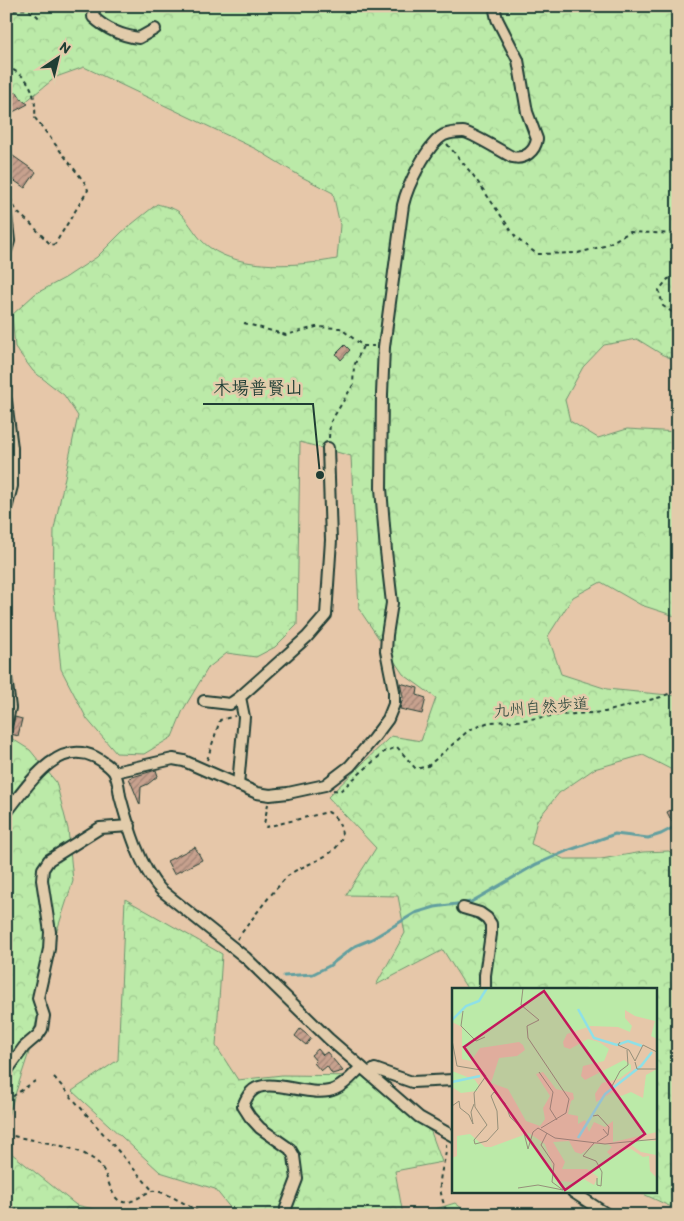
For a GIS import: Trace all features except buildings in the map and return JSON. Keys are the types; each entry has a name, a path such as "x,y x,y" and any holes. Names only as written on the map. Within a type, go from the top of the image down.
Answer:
{"street":[{"path":"94,6 93,17 103,27 121,34 139,38 155,29"},
{"path":"115,772 173,760 184,761 257,793 270,795 288,793 325,784 350,766 388,719 394,704 394,691 386,651 392,603 381,488 384,347 406,190 420,163 438,140 445,135 465,132 517,158 527,155 536,144 536,133 527,112 518,60 497,20 494,6"},
{"path":"6,215 9,241 6,251"},
{"path":"6,401 12,448 12,486 6,509"},
{"path":"204,701 230,704 240,698 308,637 326,615 331,540 328,448"},
{"path":"6,677 10,708 6,724"},
{"path":"238,785 244,717 240,698"},
{"path":"6,813 36,777 53,761 73,752 90,754 98,758 115,772 121,798 143,865 154,883 246,958 329,1039 419,1117 449,1134"},
{"path":"6,1072 24,1047 42,1029 44,1016 38,998 50,932 42,880 43,868 49,860 100,828 130,826"},
{"path":"463,908 480,913 491,924 484,975 485,988"},
{"path":"286,1215 286,1208 297,1179 294,1156 290,1149 260,1128 243,1106 252,1090 268,1085 314,1092 334,1090 365,1070 375,1069 412,1082 452,1080"},
{"path":"576,1194 608,1215"}],"path":[{"path":"6,14 27,8 41,20"},
{"path":"6,66 24,77 34,98 36,106 35,118 85,182 88,190 55,244 51,245 32,224 17,212 6,189"},
{"path":"445,135 447,145 473,175 517,239 537,254 578,253 604,246 630,232 678,234"},
{"path":"678,277 668,279 659,290 663,306 678,316"},
{"path":"244,323 286,334 316,327 340,328 363,346 384,347"},
{"path":"328,448 330,423 353,385 354,366 363,346"},
{"name":"九州自然歩道","path":"325,784 333,790 340,791 384,752 397,747 416,769 428,766 469,730 489,722 605,712 661,697 678,690"},
{"path":"204,770 220,720 231,716 244,717"},
{"path":"232,946 289,874 328,856 338,845 342,837 340,824 333,814 328,812 266,827 264,824 270,795"},
{"path":"54,1077 153,1191"},
{"path":"6,1101 38,1080"},
{"path":"6,1134 65,1147 86,1154 100,1165 114,1196 119,1201 127,1203 153,1191 163,1193 204,1215"},
{"path":"448,1215 440,1183 447,1154 449,1134"},
{"path":"6,1206 37,1215"}],"green space":[{"path":"6,6 678,6 678,361 663,355 637,339 604,345 583,367 565,400 570,421 598,438 627,429 678,432 678,617 641,605 601,582 573,597 548,636 561,674 607,689 678,696 678,773 643,755 594,769 559,793 537,820 531,844 564,859 601,859 643,852 669,851 678,860 678,1210 643,1194 656,1194 656,988 467,988 443,950 376,985 405,933 398,896 346,895 376,848 328,797 391,736 421,741 436,698 403,674 359,609 351,456 300,442 297,625 275,647 256,657 227,653 208,668 183,710 172,737 144,754 116,753 87,719 61,669 53,589 54,529 78,416 64,395 33,371 15,347 12,315 35,294 65,278 97,257 122,232 157,204 179,212 201,240 222,255 238,260 271,265 289,265 337,259 340,225 333,193 300,176 256,149 84,67 56,77 19,107 6,107"},
{"path":"6,735 30,750 56,782 68,829 73,881 53,943 31,1046 6,1122"},
{"path":"125,899 222,954 216,1046 238,1080 282,1075 362,1076 431,1132 442,1162 395,1171 403,1215 236,1215 215,1189 160,1172 72,1091 118,1060"},
{"path":"6,1149 76,1205 120,1215 6,1215"},
{"path":"455,1203 471,1215 416,1215"}],"waterway":[{"path":"284,976 313,974 329,966 355,946 372,939 415,913 435,907 471,902 535,865 567,851 615,834 648,838 678,825"}],"place":[{"name":"木場普賢山","path":"320,475"}]}
